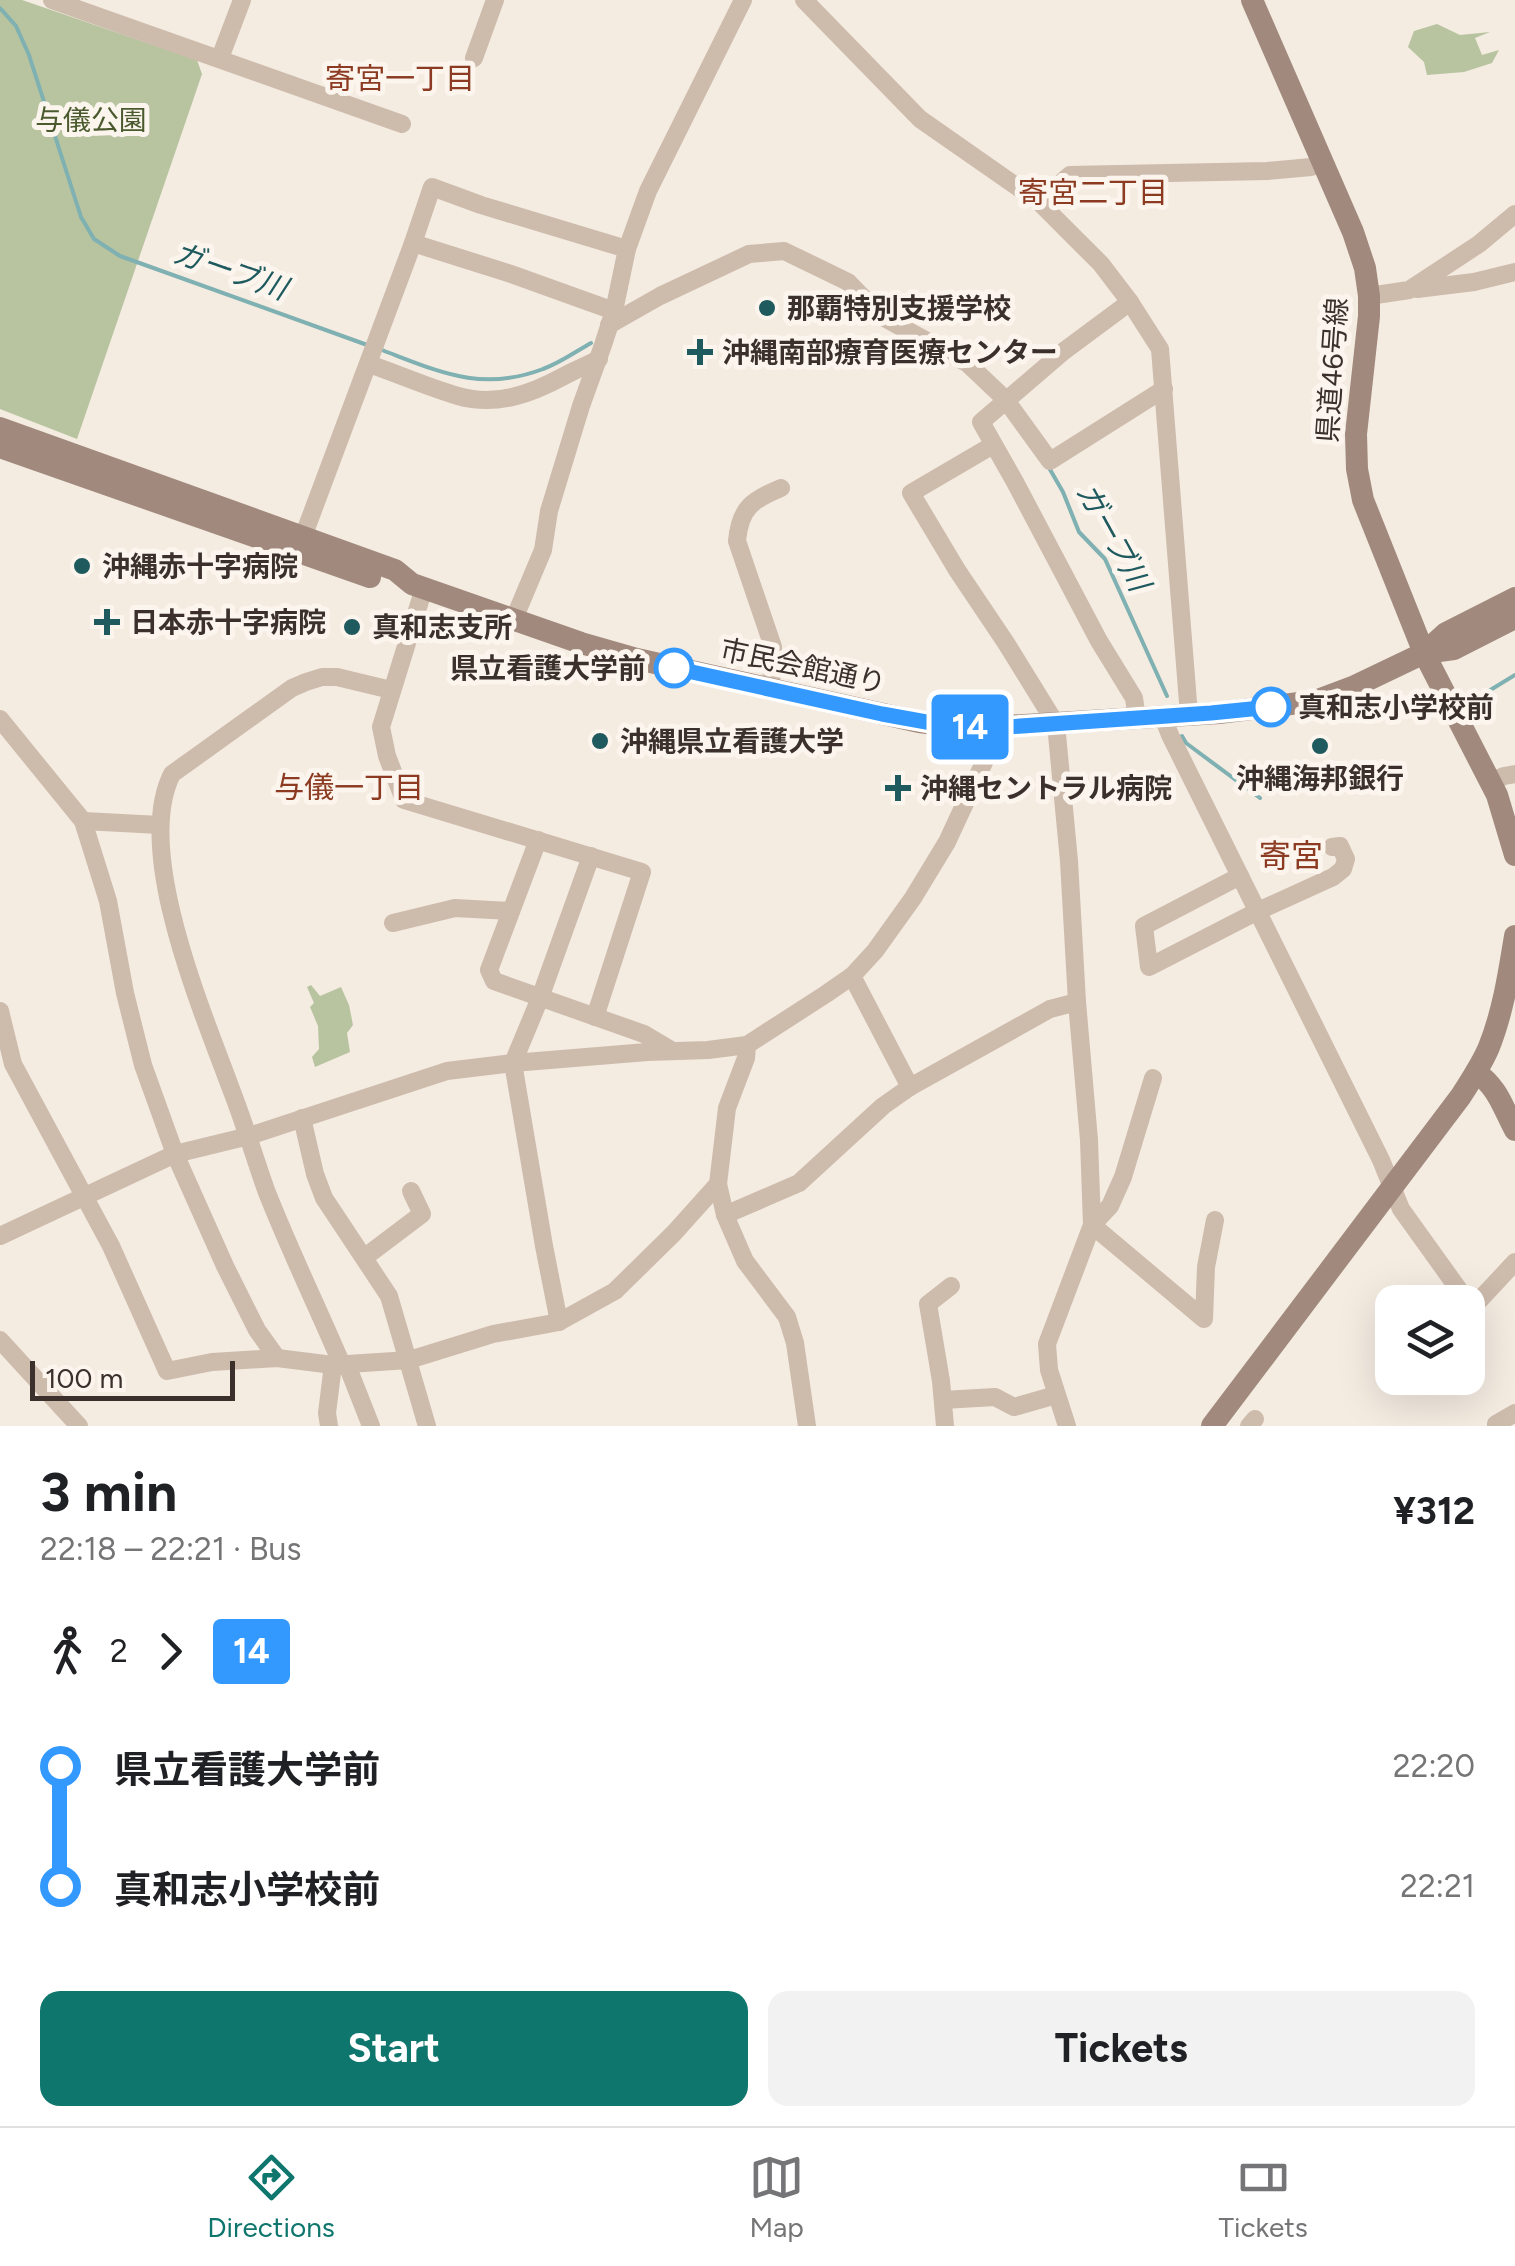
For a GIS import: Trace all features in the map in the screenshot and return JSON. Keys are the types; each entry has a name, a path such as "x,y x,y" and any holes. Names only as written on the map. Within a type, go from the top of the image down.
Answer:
{"main road":[{"name":"県道46号線","path":"1252,0 1365,268 1368,328 1356,434 1360,487 1374,532 1424,653 1502,808 1515,855"},
{"name":"市民会館通り","path":"0,428 300,545"},
{"name":"市民会館通り","path":"0,447 300,545 395,570 418,586 581,643 919,722 991,727 1056,724 1188,715 1315,700 1424,653"},
{"path":"1424,653 1446,633 1515,598"},
{"path":"1424,653 1454,649 1515,618"},
{"path":"1212,1426 1476,1072 1494,1033 1515,936"},
{"path":"1476,1072 1498,1093 1515,1130"}],"street":[{"path":"52,0 402,124"},
{"path":"220,58 242,0"},
{"path":"474,58 495,0"},
{"path":"514,619 543,550 549,511 648,191 743,0"},
{"path":"804,0 920,118 1039,202 1101,264 1160,349 1188,715"},
{"path":"1039,202 1070,175 1311,168 1323,163"},
{"path":"300,545 432,187 627,249"},
{"path":"1409,290 1512,220"},
{"path":"413,243 511,274 607,333"},
{"path":"373,353 459,396 485,400 526,394 547,386 607,333 660,296 749,254 784,251 848,282 881,316 966,362 1005,399 1050,461 1164,389"},
{"path":"1369,296 1474,282 1515,272"},
{"path":"1130,302 980,422 1134,698 1137,718"},
{"path":"992,445 911,493 1056,724 1090,1140 1092,1225 1047,1344 1049,1370 1066,1426"},
{"path":"772,690 773,647 737,541 738,525 752,500 781,488"},
{"path":"418,586 381,727 404,800 642,872 595,1017"},
{"path":"371,1426 340,1365 266,1190 191,985 162,866 160,824 164,790 172,774 292,688 322,676 391,690"},
{"path":"1163,717 1372,1140 1401,1209 1472,1308 1515,1262"},
{"path":"0,720 83,821 108,901 143,1065 175,1154 224,1266 277,1358"},
{"path":"0,1236 175,1154 249,1136 447,1072 746,1044 786,1022 852,976 875,952 947,842 986,758 991,727"},
{"path":"1491,782 1515,774"},
{"path":"83,821 160,824"},
{"path":"538,840 490,970 494,980 644,1034 671,1050"},
{"path":"1240,876 1144,926 1150,968 1258,910 1333,878 1346,859 1340,846 1332,847"},
{"path":"559,1322 514,1063 592,856"},
{"path":"394,924 455,908 512,911"},
{"path":"852,976 910,1088"},
{"path":"726,1215 799,1183 884,1106 910,1088 1050,1009 1076,1002"},
{"path":"0,1011 13,1064 112,1246 167,1372 212,1362 277,1358 340,1365 409,1360 492,1334 559,1322 615,1291 718,1184"},
{"path":"746,1044 746,1058 727,1108 718,1184 744,1262 787,1317 795,1342 807,1426"},
{"path":"1092,1225 1110,1206 1123,1177 1153,1078"},
{"path":"302,1118 324,1198 390,1296 427,1426"},
{"path":"365,1257 422,1214 412,1191"},
{"path":"1092,1225 1204,1319 1206,1267 1215,1220"},
{"path":"945,1426 928,1304 951,1286"},
{"path":"0,1340 79,1426"},
{"path":"329,1426 327,1413 340,1365"},
{"path":"943,1400 995,1397 1014,1407 1056,1395"},
{"path":"1496,1424 1515,1413"}],"green space":[{"name":"与儀公園","path":"0,0 22,0 197,60 202,74 77,439 0,409"},
{"path":"1437,24 1460,35 1490,32 1475,38 1482,55 1499,50 1492,63 1464,72 1427,75 1424,62 1408,47 1414,31"},
{"path":"311,985 320,996 341,987 353,1025 347,1033 350,1052 315,1067 312,1057 319,1049 318,1026 310,1007 314,1003 307,987"}],"waterway":[{"name":"ガーブ川","path":"0,8 16,26 29,55 81,217 94,239 120,256 370,346"},
{"name":"ガーブ川","path":"379,349 459,376 499,379 543,369 591,343"},
{"name":"ガーブ川","path":"1048,466 1079,532 1105,559 1167,696"},
{"name":"ガーブ川","path":"1474,700 1515,675"},
{"name":"ガーブ川","path":"1182,736 1260,798"}],"bus line":[{"name":"14","path":"674,668 943,725 1007,727 1271,707"}],"place":[{"name":"那覇特別支援学校","path":"767,308"},
{"name":"沖縄南部療育医療センター","path":"700,352"},
{"name":"沖縄赤十字病院","path":"82,566"},
{"name":"日本赤十字病院","path":"107,622"},
{"name":"真和志支所","path":"352,627"},
{"name":"県立看護大学前","path":"674,668"},
{"name":"真和志小学校前","path":"1271,707"},
{"name":"沖縄県立看護大学","path":"600,741"},
{"name":"沖縄海邦銀行","path":"1320,746"},
{"name":"沖縄セントラル病院","path":"898,788"}],"district":[{"name":"寄宮一丁目","path":"400,79"},
{"name":"寄宮二丁目","path":"1093,193"},
{"name":"与儀一丁目","path":"349,788"},
{"name":"寄宮","path":"1291,856"}]}
